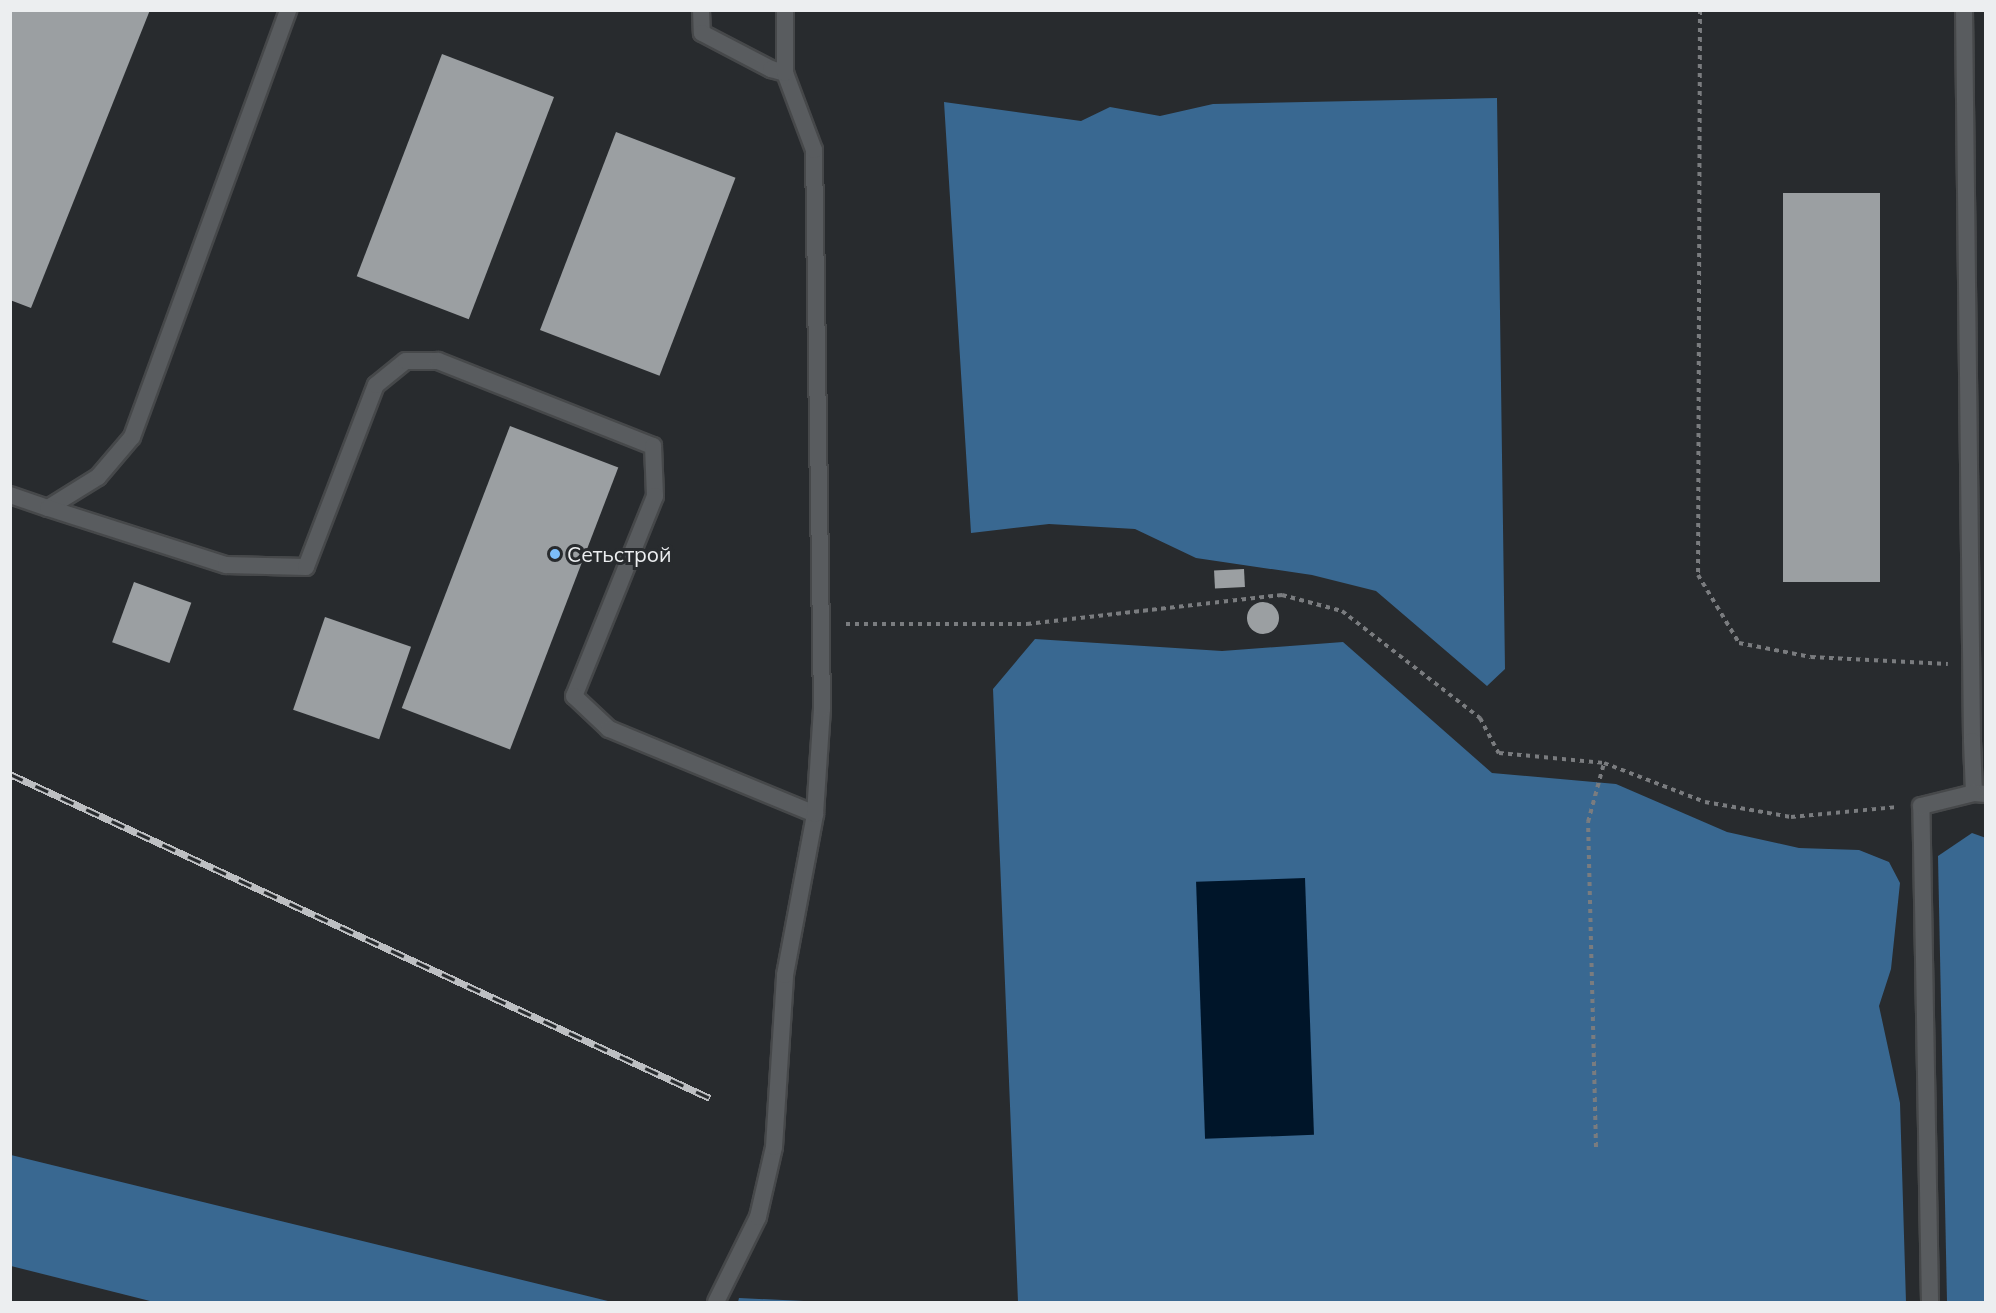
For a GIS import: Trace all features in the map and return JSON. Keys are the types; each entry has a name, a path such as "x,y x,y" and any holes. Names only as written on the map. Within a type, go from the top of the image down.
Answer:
{"lane":[{"path":"48,508 98,477 132,437 288,10"},
{"path":"701,10 702,33 771,69 785,73"},
{"path":"716,1302 758,1217 774,1147 785,975 815,814 822,709 814,150 785,73 785,10"},
{"path":"1929,1302 1921,806 1980,793 1971,665 1965,10"},
{"path":"10,495 226,565 306,567 376,385 405,361 438,361 653,446 655,496 574,696 609,729 815,814"}],"path":[{"path":"1700,10 1698,575 1739,643 1811,657 1971,665"},
{"path":"821,624 1027,624 1282,595 1342,611 1480,718 1499,753 1604,763 1705,802 1791,817 1921,806"},
{"path":"1596,1147 1588,822 1604,763"}],"shaded area":[{"path":"1497,98 1505,669 1487,686 1376,591 1312,575 1196,558 1135,529 1049,524 971,533 944,102 1081,121 1110,107 1160,116 1213,104"},
{"path":"1035,639 1222,651 1343,642 1492,773 1616,784 1727,832 1799,848 1859,850 1889,862 1900,883 1891,969 1879,1006 1900,1103 1906,1302 1018,1302 993,689"},
{"path":"1972,833 1986,838 1985,1302 1947,1302 1938,856"},
{"path":"1305,878 1314,1135 1205,1139 1196,882"},
{"path":"10,1155 612,1302 154,1302 11,1266"},
{"path":"739,1298 825,1302 738,1302"}],"building":[{"path":"10,10 150,10 31,308 10,300"},
{"path":"442,54 554,97 469,319 357,276"},
{"path":"616,132 735,178 660,376 540,330"},
{"path":"1783,193 1880,193 1880,582 1783,582"},
{"path":"510,426 618,468 510,750 402,708"},
{"path":"1244,569 1245,587 1215,589 1214,571"},
{"path":"134,582 191,603 169,663 112,642"},
{"path":"1263,602 1274,607 1279,618 1274,629 1263,634 1252,629 1247,618 1252,607"},
{"path":"325,617 411,647 379,739 293,710"}],"railway":[{"path":"10,774 710,1098"}],"place":[{"name":"Сетьстрой","path":"555,554"}]}
